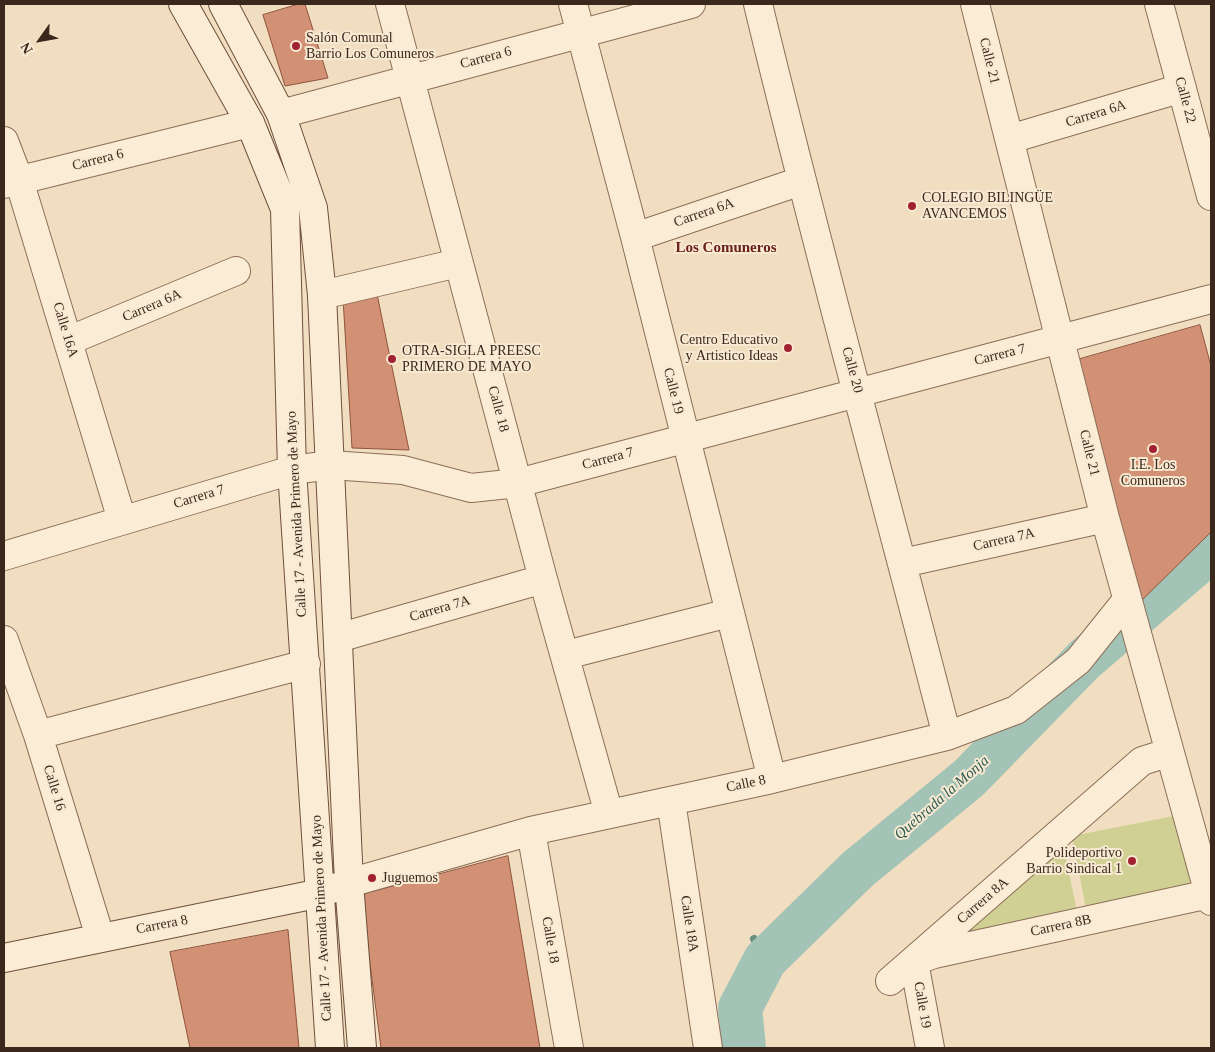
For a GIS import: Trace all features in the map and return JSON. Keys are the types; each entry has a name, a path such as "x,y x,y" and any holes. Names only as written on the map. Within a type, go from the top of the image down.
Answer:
{"street":[{"name":"Calle 17 - Avenida Primero de Mayo","path":"183,4 250,123 285,209 292,470 330,1048"},
{"path":"223,4 281,114 313,208 322,295 350,883 362,1048"},
{"name":"Calle 18","path":"390,4 543,579 566,655 609,814"},
{"name":"Calle 19","path":"572,4 635,236 772,778"},
{"name":"Carrera 6","path":"281,114 691,4"},
{"name":"Calle 20","path":"758,4 801,181 947,736"},
{"name":"Calle 21","path":"975,4 1105,518 1171,758 1211,886"},
{"name":"Calle 22","path":"1159,4 1211,196"},
{"name":"Carrera 6A","path":"1010,139 1182,88"},
{"name":"Carrera 6","path":"11,182 250,123"},
{"name":"Calle 16A","path":"4,141 11,182 68,341 122,520"},
{"name":"Carrera 6A","path":"635,236 801,181"},
{"path":"322,295 458,262"},
{"name":"Carrera 6A","path":"68,341 236,271"},
{"name":"Carrera 7","path":"4,556 292,470 331,465 403,470 471,488 518,483 1211,299"},
{"name":"Carrera 7A","path":"903,563 1105,518"},
{"name":"Carrera 7A","path":"338,638 543,579"},
{"name":"Calle 8","path":"321,893 531,831 772,778 947,736 1016,710 1078,661 1129,607"},
{"path":"566,655 729,614"},
{"name":"Calle 16","path":"4,640 38,735 100,937"},
{"path":"38,735 306,664"},
{"name":"Carrera 8A","path":"890,981 1142,761 1161,755 1171,758"},
{"name":"Calle 18A","path":"671,801 708,1048"},
{"name":"Calle 18","path":"531,831 569,1048"},
{"name":"Carrera 8B","path":"914,962 934,954 1176,901 1211,886"},
{"name":"Carrera 8","path":"4,958 321,893"},
{"name":"Calle 19","path":"914,962 930,1048"}],"green space":[{"name":"Polideportivo Barrio Sindical 1","path":"1179,815 1193,887 1086,909 1072,836"},
{"path":"1063,845 1077,911 959,937"}],"building":[{"name":"Salón Comunal Barrio Los Comuneros","path":"299,4 305,4 328,78 285,86 263,15"},
{"path":"376,289 409,450 352,448 343,298"},
{"name":"I.E. Los Comuneros","path":"1200,325 1211,366 1211,532 1133,609 1073,361"},
{"path":"508,856 540,1048 381,1048 361,895"},
{"path":"288,930 299,1048 190,1048 170,952"}],"waterway":[{"name":"Quebrada la Monja","path":"744,1048 740,1008 765,960 858,869 969,778 1084,660 1211,551"},
{"path":"754,939 765,960"}],"place":[{"name":"Salón Comunal Barrio Los Comuneros","path":"296,46"},
{"name":"COLEGIO BILINGÜE AVANCEMOS","path":"912,206"},
{"name":"Centro Educativo y Artistico Ideas","path":"788,348"},
{"name":"OTRA-SIGLA PREESC PRIMERO DE MAYO","path":"392,359"},
{"name":"I.E. Los Comuneros","path":"1153,449"},
{"name":"Polideportivo Barrio Sindical 1","path":"1132,861"},
{"name":"Juguemos","path":"372,878"}],"district":[{"name":"Los Comuneros","path":"726,248"}]}
